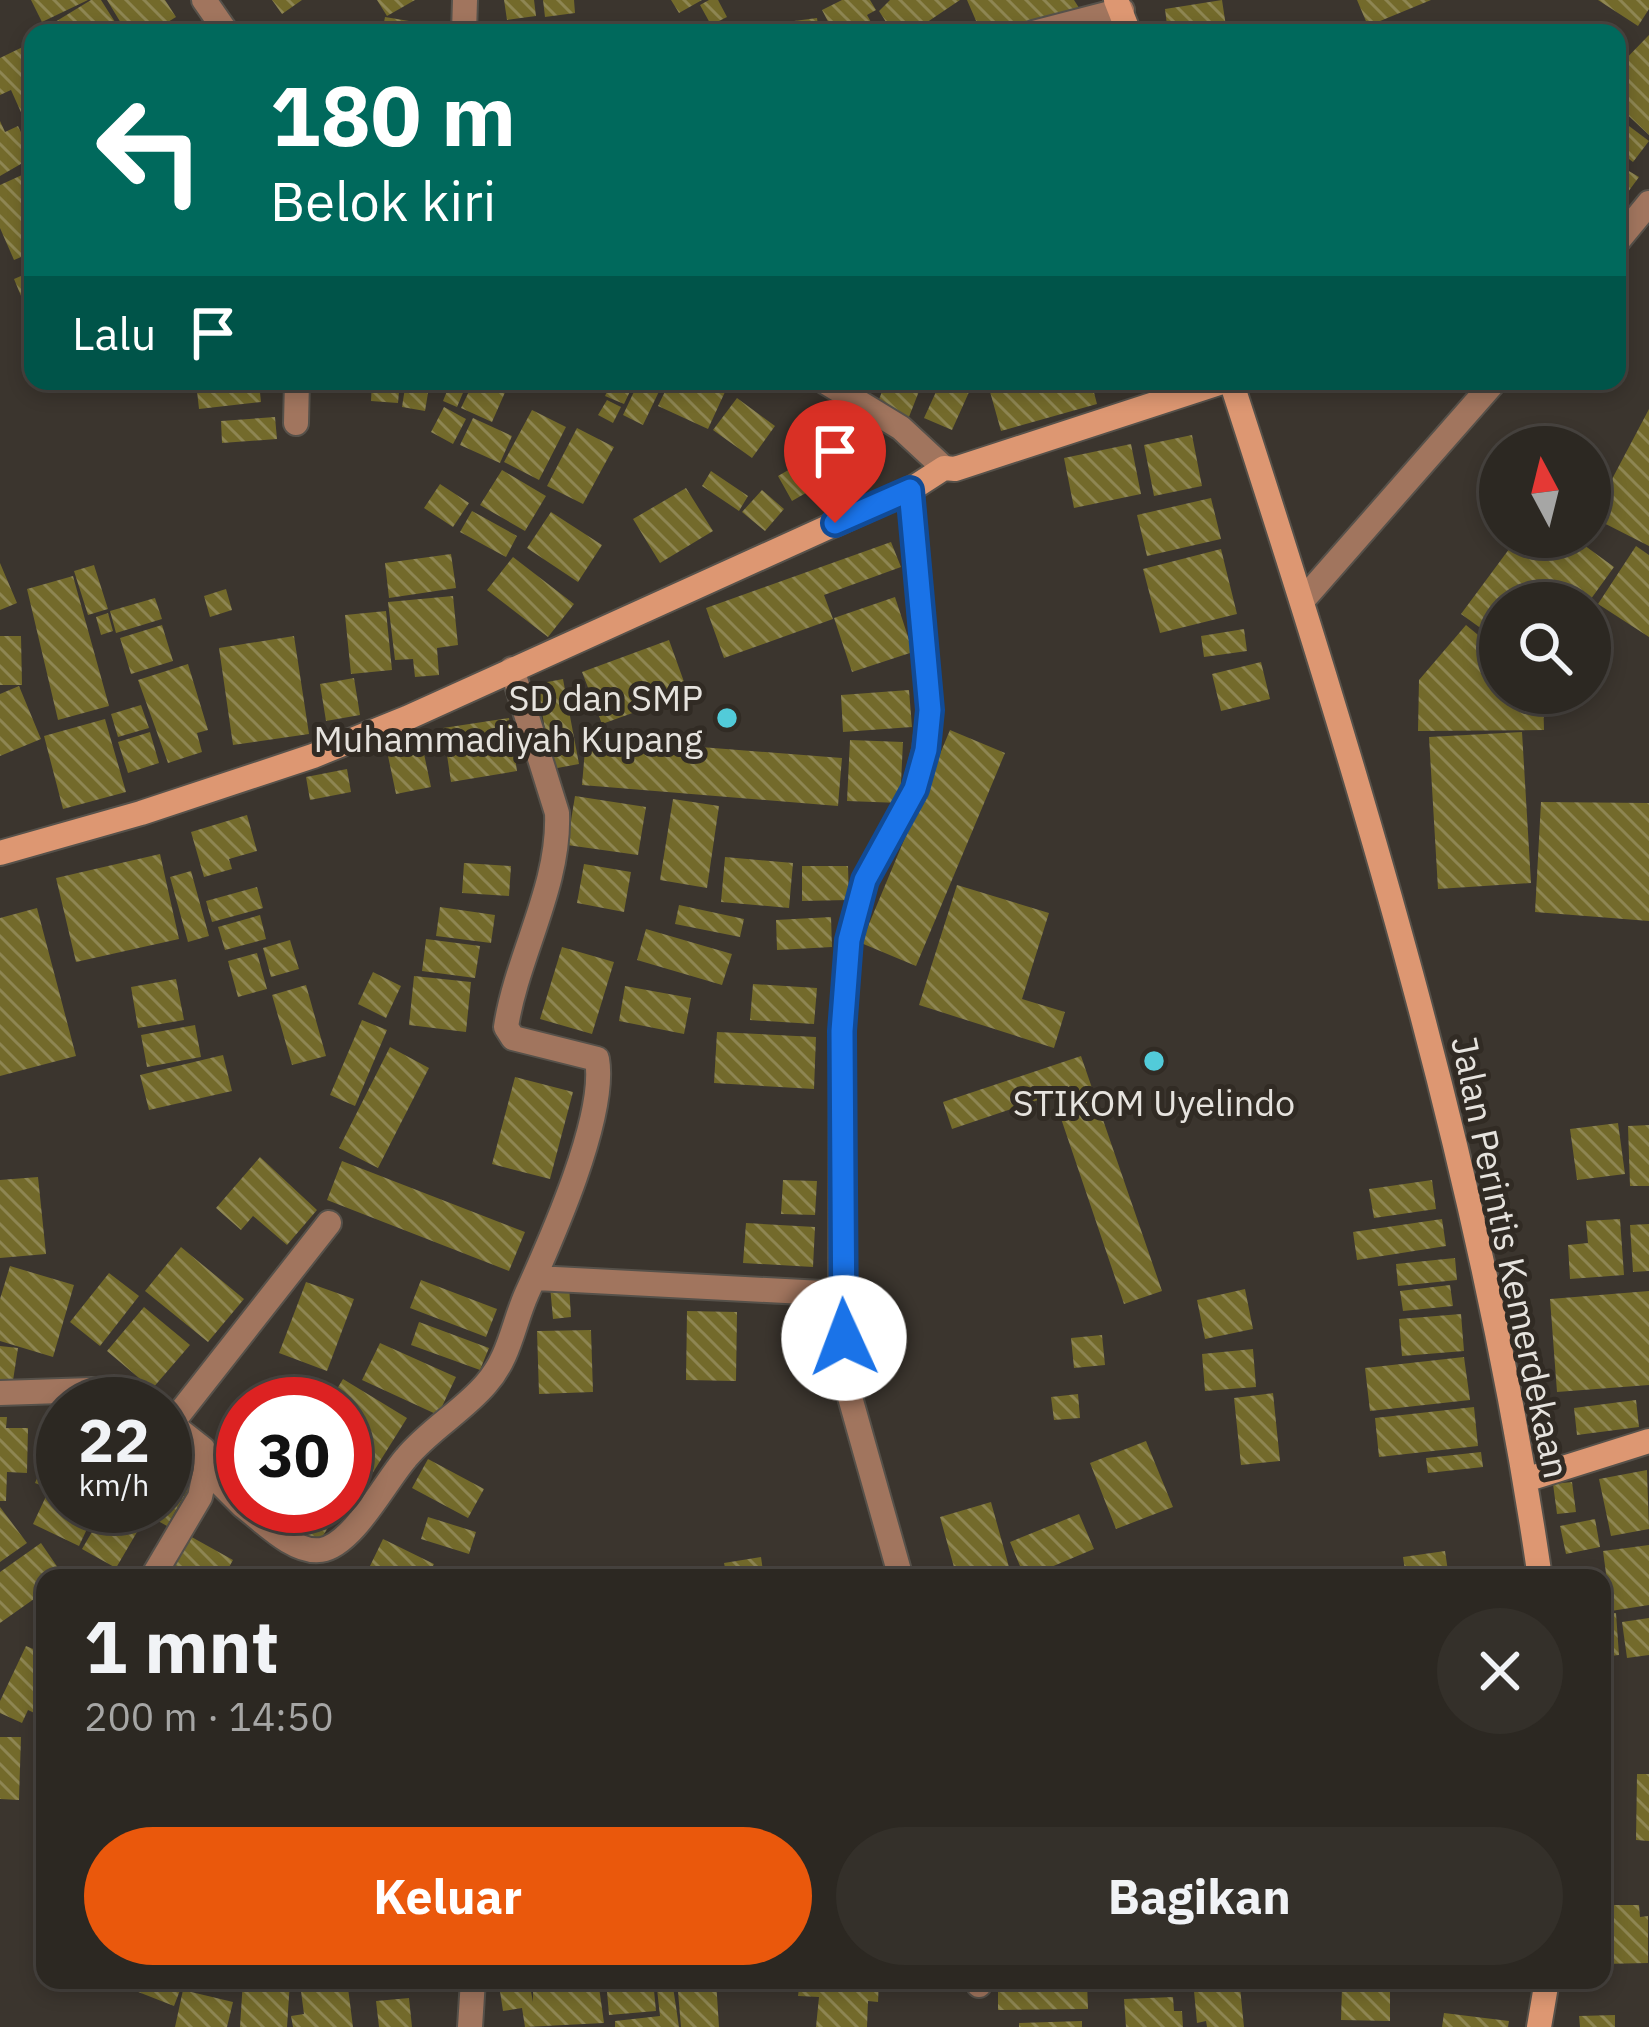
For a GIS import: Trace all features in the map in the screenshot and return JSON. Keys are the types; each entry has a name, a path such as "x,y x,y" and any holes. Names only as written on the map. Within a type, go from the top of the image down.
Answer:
{"street":[{"path":"1075,24 1122,14"},
{"path":"1626,231 1649,203"},
{"path":"296,423 297,390"},
{"path":"839,390 901,428 944,468 955,469 1200,390"},
{"name":"Jalan Perintis Kemerdekaan","path":"1231,390 1382,862 1469,1209 1526,1480 1539,1569"},
{"path":"1302,601 1487,390"},
{"path":"0,853 313,756 910,490 944,468"},
{"path":"898,1569 846,1383 842,1031 849,940 865,880 915,789 926,750 930,710 910,490"},
{"path":"372,1505 405,1459 486,1385 506,1355 577,1168 596,1098 598,1064 593,1056 513,1038 506,1027 546,892 558,831 557,813 512,669"},
{"path":"192,1393 329,1223"},
{"path":"536,1278 842,1294"},
{"path":"0,1393 36,1392"},
{"path":"157,1569 200,1497 206,1469 202,1450 192,1441"},
{"path":"1526,1480 1649,1441"},
{"path":"206,1469 216,1479"},
{"path":"280,1533 317,1551 333,1546 346,1533"},
{"path":"470,2027 472,1989"},
{"path":"1540,2027 1546,1989"}],"building":[{"path":"31,0 88,0 42,22"},
{"path":"91,0 101,0 116,24 52,24"},
{"path":"107,0 165,0 176,17 165,24 122,24"},
{"path":"272,0 302,0 282,14"},
{"path":"377,0 415,0 387,16"},
{"path":"504,0 534,0 536,16 507,20"},
{"path":"543,0 574,0 575,13 545,17"},
{"path":"671,0 702,0 679,13"},
{"path":"718,0 727,17 710,24 700,5"},
{"path":"842,0 870,0 876,10 867,15 872,24 829,24 822,10"},
{"path":"890,0 960,0 924,24 887,24 879,11"},
{"path":"967,0 1074,0 1083,14 1019,24 977,24"},
{"path":"1222,0 1226,24 1167,24 1165,9"},
{"path":"1357,0 1431,0 1373,24 1367,24"},
{"path":"1598,0 1649,0 1649,9 1638,26"},
{"path":"385,17 427,24 384,24"},
{"path":"817,18 818,24 771,24"},
{"path":"1649,35 1649,135 1626,113 1626,59"},
{"path":"24,46 24,119 11,90 0,95 0,58"},
{"path":"0,121 5,132 18,126 24,138 24,162 0,176"},
{"path":"1626,124 1649,141 1633,162 1626,157"},
{"path":"1626,169 1639,177 1626,195"},
{"path":"24,174 24,256 14,260 0,228 0,185"},
{"path":"24,275 24,303 14,279"},
{"path":"260,390 261,402 199,409 197,391"},
{"path":"372,390 399,390 398,403 371,401"},
{"path":"405,390 428,390 425,411 402,407"},
{"path":"447,390 464,390 457,407 443,401"},
{"path":"470,390 506,390 492,422 461,408"},
{"path":"608,390 631,390 624,404 605,396"},
{"path":"635,390 660,390 643,425 623,415"},
{"path":"666,390 726,390 708,429 658,406"},
{"path":"883,390 919,390 907,422 875,410"},
{"path":"937,390 970,390 952,430 924,418"},
{"path":"990,390 1093,390 1097,404 1001,431"},
{"path":"737,398 775,426 752,458 713,430"},
{"path":"607,400 621,407 613,423 598,415"},
{"path":"444,407 466,419 453,444 431,432"},
{"path":"1649,409 1649,546 1611,527 1611,481"},
{"path":"532,410 566,427 539,480 504,462"},
{"path":"845,410 872,446 853,459 827,422"},
{"path":"275,417 277,439 222,443 221,421"},
{"path":"473,418 512,436 500,463 460,445"},
{"path":"821,423 853,477 816,499 811,490 792,501 778,476 797,465 785,444"},
{"path":"577,428 614,447 583,504 547,486"},
{"path":"1192,435 1202,486 1154,496 1144,445"},
{"path":"1131,444 1141,494 1074,508 1064,458"},
{"path":"502,470 546,496 525,531 480,505"},
{"path":"711,471 748,496 739,511 702,486"},
{"path":"440,484 469,503 453,527 424,508"},
{"path":"686,488 713,531 660,563 633,519"},
{"path":"762,490 784,509 765,531 742,512"},
{"path":"1211,498 1221,539 1147,556 1137,515"},
{"path":"472,511 517,536 506,557 460,532"},
{"path":"551,512 602,545 578,582 527,548"},
{"path":"891,542 901,567 824,595 833,619 724,658 706,608"},
{"path":"1636,546 1649,555 1649,637 1611,612 1611,584"},
{"path":"1221,549 1237,614 1160,633 1143,569"},
{"path":"451,554 456,588 389,598 385,563"},
{"path":"513,557 574,604 548,637 487,590"},
{"path":"1502,558 1602,558 1614,567 1603,582 1485,582"},
{"path":"0,563 17,603 0,610"},
{"path":"94,565 108,609 88,615 74,571"},
{"path":"73,576 109,706 58,720 27,589"},
{"path":"226,589 232,610 210,617 204,596"},
{"path":"1479,590 1479,627 1461,614"},
{"path":"453,596 458,645 437,648 439,675 415,677 413,659 395,660 388,602"},
{"path":"895,597 913,652 852,672 834,618"},
{"path":"155,598 162,619 116,633 110,611"},
{"path":"386,611 392,670 351,674 345,615"},
{"path":"108,613 113,631 101,635 96,617"},
{"path":"162,625 173,661 131,674 120,638"},
{"path":"1466,625 1479,636 1479,714 1544,714 1544,730 1418,731 1419,680"},
{"path":"1244,629 1247,651 1204,657 1201,636"},
{"path":"0,636 21,636 22,685 0,685"},
{"path":"294,636 309,734 233,745 219,648"},
{"path":"669,640 688,693 602,724 582,672"},
{"path":"1261,662 1270,699 1221,711 1212,674"},
{"path":"188,664 208,730 197,733 202,752 168,763 138,680"},
{"path":"354,678 360,715 326,721 320,684"},
{"path":"563,679 579,764 552,769 537,684"},
{"path":"19,686 41,739 0,756 0,694"},
{"path":"909,690 912,727 843,732 841,695"},
{"path":"141,705 149,728 118,737 111,714"},
{"path":"509,718 517,771 451,782 443,728"},
{"path":"105,719 126,792 63,809 44,736"},
{"path":"950,730 1005,753 916,966 861,943"},
{"path":"150,732 159,763 128,773 118,742"},
{"path":"1522,732 1531,883 1438,889 1429,737"},
{"path":"586,738 842,758 838,806 582,785"},
{"path":"850,740 903,742 900,803 847,801"},
{"path":"423,749 431,787 396,794 388,756"},
{"path":"347,769 351,792 310,800 306,777"},
{"path":"575,796 646,807 638,855 567,845"},
{"path":"673,799 719,806 707,888 660,880"},
{"path":"1541,802 1649,803 1649,921 1535,912"},
{"path":"247,815 257,851 229,859 232,869 204,877 191,832"},
{"path":"160,854 179,939 76,962 56,878"},
{"path":"725,857 793,863 789,908 721,902"},
{"path":"464,863 511,866 509,896 462,893"},
{"path":"584,864 631,872 624,912 577,903"},
{"path":"802,866 848,866 849,900 802,901"},
{"path":"191,871 209,936 188,942 170,877"},
{"path":"957,885 1049,913 1022,999 1065,1012 1054,1048 919,1005"},
{"path":"257,887 263,908 212,922 206,901"},
{"path":"679,905 744,919 740,937 675,924"},
{"path":"440,907 495,915 491,943 436,936"},
{"path":"37,908 76,1056 0,1076 0,918"},
{"path":"260,915 266,939 225,950 218,927"},
{"path":"831,917 832,947 777,950 776,920"},
{"path":"646,929 732,954 722,985 637,960"},
{"path":"426,939 480,946 475,978 422,971"},
{"path":"290,940 299,969 271,977 263,948"},
{"path":"562,947 614,962 592,1034 540,1019"},
{"path":"257,953 267,989 238,997 228,961"},
{"path":"373,972 401,986 386,1018 358,1004"},
{"path":"414,976 471,982 466,1032 409,1025"},
{"path":"176,979 184,1020 138,1028 131,987"},
{"path":"753,984 817,988 814,1024 750,1020"},
{"path":"306,985 326,1056 292,1065 272,995"},
{"path":"625,986 691,998 684,1034 619,1021"},
{"path":"362,1020 387,1030 355,1106 330,1095"},
{"path":"195,1025 201,1057 147,1067 141,1035"},
{"path":"717,1032 816,1037 814,1089 714,1083"},
{"path":"390,1047 429,1068 378,1168 339,1148"},
{"path":"223,1055 232,1091 149,1110 140,1075"},
{"path":"1081,1056 1162,1291 1124,1304 1053,1095 952,1129 943,1102"},
{"path":"515,1077 573,1092 550,1179 492,1164"},
{"path":"1618,1123 1625,1174 1577,1180 1570,1129"},
{"path":"1649,1125 1649,1186 1630,1186 1628,1126"},
{"path":"260,1157 317,1210 287,1245 253,1216 241,1230 216,1208"},
{"path":"342,1161 525,1232 509,1271 327,1200"},
{"path":"38,1177 46,1254 0,1258 0,1180"},
{"path":"783,1180 817,1181 815,1215 781,1214"},
{"path":"1432,1180 1436,1209 1374,1218 1369,1189"},
{"path":"1442,1219 1446,1246 1357,1260 1353,1232"},
{"path":"1620,1219 1624,1275 1570,1279 1568,1245 1588,1243 1586,1221"},
{"path":"746,1223 815,1227 813,1267 743,1263"},
{"path":"1649,1224 1649,1271 1633,1272 1630,1225"},
{"path":"181,1247 244,1299 208,1342 145,1291"},
{"path":"1455,1258 1457,1280 1398,1286 1396,1264"},
{"path":"10,1266 74,1285 53,1357 0,1341 0,1299"},
{"path":"109,1273 139,1296 100,1346 70,1322"},
{"path":"421,1280 497,1309 486,1337 410,1308"},
{"path":"306,1282 354,1299 327,1371 279,1353"},
{"path":"569,1285 571,1317 553,1319 550,1286"},
{"path":"1450,1285 1453,1306 1403,1311 1400,1291"},
{"path":"1245,1289 1253,1329 1205,1339 1197,1300"},
{"path":"1649,1291 1649,1385 1557,1392 1550,1299"},
{"path":"144,1307 190,1345 162,1377 138,1377 107,1351"},
{"path":"687,1311 737,1312 736,1381 686,1380"},
{"path":"1461,1314 1464,1351 1402,1356 1399,1319"},
{"path":"419,1322 489,1348 480,1370 411,1345"},
{"path":"591,1330 593,1392 539,1394 537,1331"},
{"path":"1102,1335 1105,1365 1074,1368 1071,1338"},
{"path":"380,1343 456,1377 438,1415 372,1385 372,1377 363,1377"},
{"path":"0,1346 18,1348 12,1387 0,1385"},
{"path":"1253,1349 1256,1387 1205,1391 1202,1354"},
{"path":"1464,1357 1470,1400 1370,1411 1365,1368"},
{"path":"1273,1393 1280,1461 1241,1465 1234,1398"},
{"path":"1078,1394 1080,1418 1054,1420 1051,1397"},
{"path":"372,1397 407,1418 372,1474"},
{"path":"1636,1400 1639,1427 1577,1435 1574,1408"},
{"path":"1474,1407 1478,1446 1379,1457 1375,1418"},
{"path":"0,1417 7,1417 6,1428 28,1428 27,1473 7,1472 6,1501 0,1501"},
{"path":"1146,1441 1173,1507 1116,1529 1090,1463"},
{"path":"1481,1452 1483,1467 1428,1473 1426,1458"},
{"path":"428,1459 484,1489 468,1518 412,1488"},
{"path":"1647,1470 1649,1529 1611,1536 1599,1479"},
{"path":"1572,1482 1576,1512 1557,1514 1553,1484"},
{"path":"991,1502 1010,1569 954,1569 940,1517"},
{"path":"0,1507 27,1543 0,1562"},
{"path":"1079,1514 1094,1549 1046,1569 1021,1569 1010,1542"},
{"path":"428,1517 476,1532 469,1554 421,1539"},
{"path":"1595,1519 1600,1547 1566,1554 1560,1526"},
{"path":"52,1533 85,1533 79,1546"},
{"path":"91,1533 136,1533 116,1568 82,1549"},
{"path":"299,1533 325,1533 317,1545"},
{"path":"188,1535 233,1560 228,1569 169,1569"},
{"path":"383,1539 434,1564 432,1569 369,1568"},
{"path":"41,1543 59,1569 36,1569 36,1598 0,1623 0,1572"},
{"path":"1649,1545 1649,1605 1611,1611 1611,1569 1605,1569 1603,1551"},
{"path":"1445,1551 1448,1569 1405,1569 1403,1557"},
{"path":"761,1557 763,1569 725,1569 724,1563"},
{"path":"1611,1613 1616,1613 1619,1655 1611,1656"},
{"path":"1649,1618 1649,1655 1627,1658 1622,1622"},
{"path":"26,1646 36,1650 36,1714 28,1710 22,1723 0,1713 0,1701"},
{"path":"0,1737 21,1737 19,1800 0,1799"},
{"path":"1637,1774 1649,1774 1649,1841 1636,1840"},
{"path":"1611,1905 1639,1905 1640,1917 1648,1916 1648,1963 1611,1964"},
{"path":"131,1989 181,1989 174,2006"},
{"path":"242,1989 289,1989 287,2027 240,2027"},
{"path":"301,1989 348,1989 353,2027 293,2027 291,2016 304,2014"},
{"path":"500,1989 531,1989 533,2002 533,1989 599,1989 604,2023 525,2027 522,2008 503,2011"},
{"path":"607,1989 654,1989 656,2011 609,2015"},
{"path":"657,1989 673,1989 679,2027 615,2027 615,2021 660,2016"},
{"path":"678,1989 717,1989 719,2027 681,2027"},
{"path":"799,1989 879,1989 878,2002 868,2001 867,2027 816,2027 819,1997 798,1996"},
{"path":"998,1989 1087,1989 1088,2009 998,2010"},
{"path":"1240,1989 1244,2027 1197,2023 1194,1991"},
{"path":"1342,1989 1390,1989 1390,2021 1341,2020"},
{"path":"183,1990 233,2002 227,2027 175,2027"},
{"path":"1173,1997 1174,2011 1182,2011 1183,2027 1126,2027 1124,1999"},
{"path":"409,1998 412,2027 379,2027 376,2001"},
{"path":"1444,2013 1509,2021 1508,2027 1442,2027"},
{"path":"1615,2015 1615,2027 1580,2027 1579,2016"},
{"path":"1082,2021 1082,2027 1019,2027 1019,2023"}],"place":[{"name":"SD dan SMP Muhammadiyah Kupang","path":"727,718"},
{"name":"STIKOM Uyelindo","path":"1154,1061"}],"route":[{"path":"835,523 910,490 930,710 915,789 865,880 849,940 842,1031 844,1338"}]}
